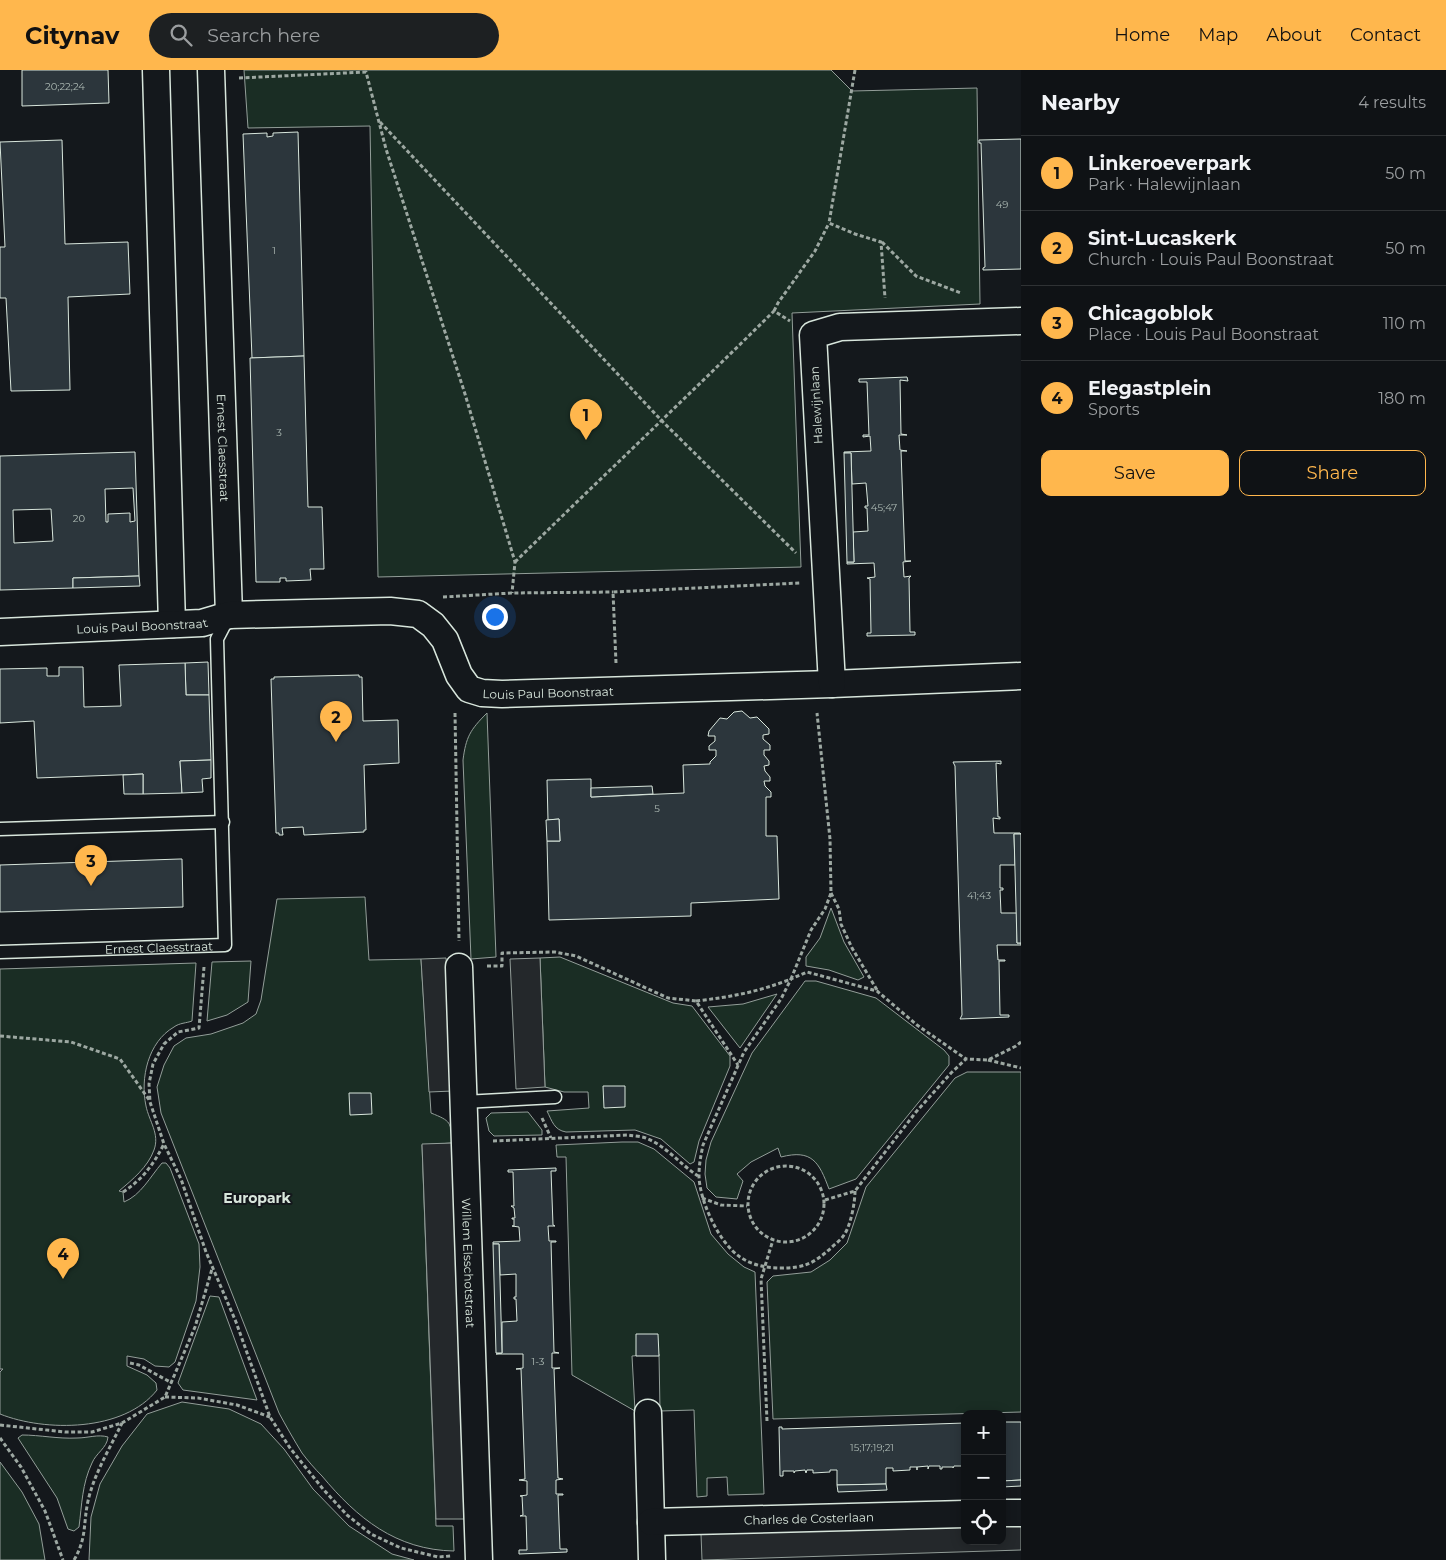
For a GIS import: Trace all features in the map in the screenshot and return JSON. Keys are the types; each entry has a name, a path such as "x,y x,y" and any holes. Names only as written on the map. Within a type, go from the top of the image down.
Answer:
{"street":[{"path":"156,70 172,624"},
{"name":"Ernest Claesstraat","path":"211,75 229,615"},
{"path":"812,335 840,327 1021,321"},
{"name":"Halewijnlaan","path":"812,335 826,582 824,684"},
{"name":"Louis Paul Boonstraat","path":"0,632 202,623 229,615 390,611 418,614 433,625 445,640 459,675 469,689 482,693 502,694 1021,676"},
{"name":"Willem Elsschotstraat","path":"459,967 479,1557"},
{"path":"648,1413 652,1560"},
{"path":"1006,1513 1021,1513"},
{"name":"Charles de Costerlaan","path":"651,1522 961,1514"}],"lane":[{"name":"Ernest Claesstraat","path":"0,952 225,945 216,639 229,615"},
{"path":"0,829 222,822"},
{"path":"464,1102 555,1098"}],"path":[{"path":"515,562 774,311 815,252 829,223 855,70"},
{"path":"211,75 366,72 386,149 465,394 515,562 512,593"},
{"path":"380,122 662,421 826,582"},
{"path":"829,223 881,242 916,276 966,296"},
{"path":"881,242 886,326"},
{"path":"774,311 812,335"},
{"path":"438,598 512,593 613,592 826,582"},
{"path":"613,592 617,690"},
{"path":"824,684 817,712 830,839 831,893 825,909 811,930 781,999 744,1052 703,1145 699,1176 702,1198 721,1238 740,1257 765,1268 794,1268 815,1262 845,1234 853,1208 855,1191 916,1112 966,1059"},
{"path":"469,689 455,709 459,967 502,966 502,953 554,952 576,956 668,998 696,1001 735,996 766,989 807,972 877,991"},
{"path":"831,893 839,909 841,924 848,940 877,991 916,1024 966,1059 988,1060 1021,1068"},
{"path":"206,945 199,1028 178,1032 164,1044 153,1064 149,1084 150,1102 164,1144 181,1179 212,1269 236,1322 270,1417 290,1448 323,1489 347,1515 371,1534 401,1548 438,1557 479,1557"},
{"path":"696,1001 738,1064"},
{"path":"0,1036 70,1042 120,1059 150,1102"},
{"path":"988,1060 1021,1042"},
{"path":"465,1143 628,1134 646,1138 661,1146 686,1168 699,1176"},
{"path":"123,1192 139,1182 156,1161 164,1144"},
{"path":"787,1165 805,1170 817,1180 824,1200 820,1221 813,1231 802,1239 787,1242 773,1240 760,1232 751,1221 747,1206 754,1182 769,1168 787,1165"},
{"path":"824,1200 855,1191"},
{"path":"702,1198 722,1205 747,1206"},
{"path":"767,1421 762,1279 773,1240"},
{"path":"0,1425 65,1432 92,1432 122,1423 165,1397 195,1327 212,1269"},
{"path":"130,1363 139,1365 172,1383"},
{"path":"165,1397 198,1398 238,1405 270,1417"},
{"path":"74,1560 80,1551 85,1531 88,1501 95,1480 122,1423"},
{"path":"0,1438 21,1467 45,1511 63,1560"}],"green space":[{"path":"244,70 831,70 852,91 977,88 980,304 792,313 801,567 378,577 370,126 248,128"},
{"path":"487,713 496,957 471,959 463,760 470,734"},
{"path":"365,897 369,960 421,959 431,1113 446,1120 451,1131 452,1143 422,1145 436,1526 453,1526 454,1551 414,1545 379,1529 349,1505 302,1453 279,1413 161,1113 157,1087 164,1065 174,1046 186,1038 211,1034 243,1023 256,1014 261,1000 277,899"},
{"path":"831,908 844,942 864,977 858,980 829,970 806,966 806,957 820,938"},
{"path":"560,957 673,1003 692,1006 730,1056 730,1066 699,1141 694,1162 690,1164 661,1139 635,1130 566,1132 554,1124 547,1111 589,1108 588,1092 564,1092 545,1087 540,958"},
{"path":"251,961 248,1002 227,1015 207,1021 212,962"},
{"path":"196,963 192,1021 176,1026 165,1034 152,1051 145,1073 144,1095 147,1112 156,1138 154,1150 144,1168 119,1191 123,1192 124,1202 130,1199 162,1163 166,1163 170,1168 199,1244 200,1267 196,1301 175,1362 169,1367 155,1366 144,1359 127,1356 127,1366 147,1375 156,1383 157,1390 143,1404 125,1414 105,1421 61,1425 39,1424 0,1414 0,1372 3,1369 0,1369 0,969"},
{"path":"805,981 816,981 876,998 944,1050 949,1056 949,1065 856,1179 829,1189 822,1171 813,1160 807,1156 800,1155 781,1157 778,1148 751,1162 737,1174 743,1181 737,1199 716,1197 707,1188 705,1174 706,1160 711,1142 752,1053"},
{"path":"777,994 740,1048 708,1007 743,1004"},
{"path":"967,1072 1021,1072 1021,1412 961,1410 961,1414 773,1419 767,1282 773,1276 811,1272 830,1260 847,1243 866,1187 955,1078"},
{"path":"528,1112 542,1130 542,1135 494,1136 489,1131 486,1118 491,1113"},
{"path":"638,1142 654,1149 694,1182 711,1234 728,1254 744,1267 755,1272 764,1494 728,1495 727,1477 707,1478 707,1496 697,1497 694,1410 660,1411 659,1354 632,1356 635,1411 572,1375 566,1157 557,1157 556,1145"},
{"path":"210,1296 219,1297 257,1400 183,1390 178,1383"},
{"path":"182,1402 229,1409 261,1424 284,1449 313,1489 349,1526 392,1554 414,1560 89,1560 91,1517 100,1484 122,1446 147,1414"},
{"path":"22,1435 70,1438 108,1437 106,1444 94,1459 86,1479 79,1527 74,1531 68,1529 57,1498 18,1438"},
{"path":"0,1462 22,1492 39,1524 45,1560 0,1560"}],"shaded area":[{"path":"446,958 453,1091 429,1092 421,959"},
{"path":"540,958 545,1087 516,1089 510,959"},
{"path":"452,1143 464,1519 436,1519 422,1144"},
{"path":"1021,1524 1021,1550 702,1560 701,1534 961,1526 961,1545 1006,1545 1006,1525"}],"building":[{"path":"22,70 108,70 109,103 22,106"},
{"path":"298,132 304,356 252,358 243,134 267,133 267,137 273,136 273,133"},
{"path":"1021,139 1021,269 983,270 985,267 981,143 979,143 979,140"},
{"path":"62,140 65,244 128,242 130,294 68,297 70,390 11,391 6,298 0,298 0,247 5,247 0,142"},
{"path":"304,356 308,507 322,507 324,569 310,569 311,580 286,581 286,578 280,578 280,582 256,582 250,358"},
{"path":"907,377 908,381 900,380 901,434 907,435 899,435 900,450 907,451 901,451 905,561 911,561 903,562 904,577 911,576 909,578 910,632 915,632 915,635 867,636 867,633 871,633 870,579 867,578 875,577 874,563 847,564 847,562 854,562 853,532 868,531 867,508 865,508 865,506 868,506 866,483 852,484 851,453 844,452 871,451 870,436 863,437 863,435 869,435 867,382 859,382 859,379"},
{"path":"135,452 139,576 73,578 73,588 0,590 0,456","holes":["133,488 135,521 130,522 130,513 108,514 108,522 106,522 105,489","51,509 53,541 14,543 13,510"]},
{"path":"844,453 851,453 854,562 847,562"},
{"path":"139,576 140,586 73,588 73,578"},
{"path":"208,662 209,695 186,695 185,663"},
{"path":"185,663 186,695 209,695 211,760 180,761 182,793 143,794 143,774 37,778 34,721 0,723 0,669 47,668 47,676 59,676 59,667 83,667 84,707 121,706 119,665"},
{"path":"359,675 359,677 362,677 363,721 398,720 399,763 364,765 366,830 364,832 304,835 303,827 282,828 283,835 279,835 279,833 276,833 271,679 274,679 274,677"},
{"path":"742,711 750,718 757,717 769,729 769,734 763,735 763,739 770,745 770,750 764,750 764,755 769,761 769,765 764,766 770,781 764,781 765,786 771,792 771,797 766,797 766,836 777,836 779,899 691,903 691,916 549,920 547,841 560,841 559,819 548,820 547,780 591,779 591,797 684,793 683,765 710,764 716,756 716,750 709,750 709,746 715,741 715,736 708,736 709,731 720,718 727,719 734,712"},
{"path":"211,760 211,778 202,779 203,792 182,793 180,761"},
{"path":"1001,761 1001,764 996,763 998,817 1000,819 993,818 994,833 1021,834 1014,834 1015,865 1000,865 1000,888 1003,888 1003,890 1000,890 1001,913 1017,913 1017,943 1021,943 1021,945 997,945 998,960 1005,960 999,961 1000,1015 1009,1015 1009,1017 960,1019 962,1015 955,766 953,762"},
{"path":"143,774 143,794 124,794 123,775"},
{"path":"652,786 653,794 591,797 591,788"},
{"path":"559,819 560,841 547,841 546,820"},
{"path":"1014,834 1021,834 1021,943 1017,943"},
{"path":"182,859 183,907 0,912 0,865"},
{"path":"603,1086 625,1086 625,1107 604,1108"},
{"path":"349,1093 371,1093 372,1114 350,1115"},
{"path":"556,1168 556,1171 551,1171 553,1225 555,1226 548,1226 549,1241 556,1241 551,1242 554,1352 559,1353 552,1353 552,1368 560,1368 554,1369 558,1478 563,1479 556,1480 556,1494 563,1494 558,1495 560,1549 567,1549 567,1552 519,1554 519,1550 527,1550 526,1516 520,1516 523,1515 522,1496 520,1496 527,1495 527,1481 519,1480 525,1479 521,1369 516,1369 523,1368 523,1354 496,1354 502,1353 502,1322 517,1321 516,1299 514,1299 516,1297 516,1274 500,1275 499,1244 493,1244 493,1242 520,1241 519,1227 512,1226 514,1226 514,1219 512,1218 515,1218 514,1208 511,1206 514,1206 513,1172 508,1172 508,1170"},
{"path":"493,1244 499,1244 502,1353 496,1353"},
{"path":"636,1334 658,1334 659,1356 636,1356"},
{"path":"1006,1422 1021,1422 1021,1480 1006,1481"},
{"path":"961,1423 961,1466 954,1466 953,1468 942,1467 940,1469 940,1466 929,1466 928,1469 928,1466 910,1467 910,1470 893,1471 893,1468 886,1468 886,1484 837,1485 837,1470 813,1473 813,1470 807,1470 806,1473 805,1470 795,1471 794,1473 794,1471 783,1471 783,1476 780,1476 779,1427 782,1427 782,1429"},
{"path":"1021,1480 1021,1486 1006,1487 1006,1481"},
{"path":"886,1484 887,1490 838,1492 837,1485"}],"place":[{"name":"Linkeroeverpark","path":"586,440"},
{"name":"Sint-Lucaskerk","path":"336,742"},
{"name":"Chicagoblok","path":"91,886"},
{"name":"Elegastplein","path":"63,1279"}],"district":[{"name":"Europark","path":"257,1198"}]}
